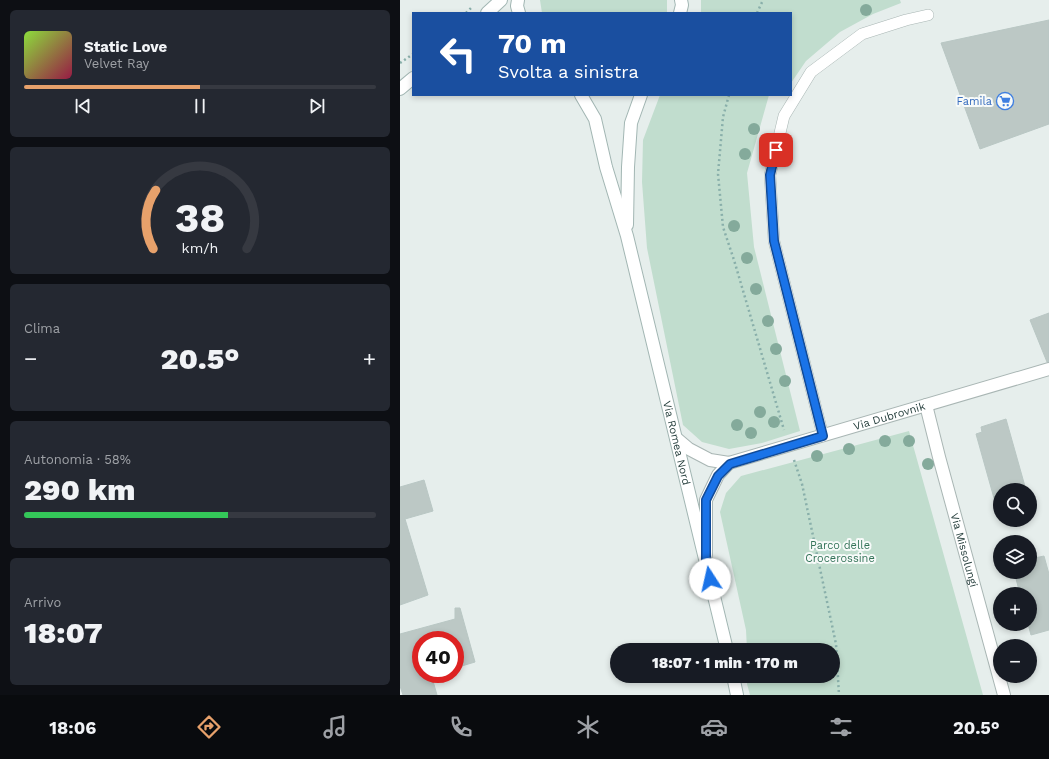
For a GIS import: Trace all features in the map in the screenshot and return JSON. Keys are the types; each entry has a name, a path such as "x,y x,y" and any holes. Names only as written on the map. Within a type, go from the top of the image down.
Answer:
{"street":[{"path":"488,12 501,0"},
{"path":"518,0 517,6 519,12"},
{"path":"680,12 682,0"},
{"path":"400,88 412,79"},
{"name":"Via Romea Nord","path":"583,96 595,119 606,167 627,236 725,643"},
{"name":"Via Romea Nord","path":"627,236 628,167 631,122 641,96"},
{"name":"Via Dubrovnik","path":"676,438 689,449 710,460 730,464 1049,369"},
{"name":"Via Missolungi","path":"926,405 1004,695"},
{"path":"706,565 706,500 718,476 730,464"},
{"path":"734,683 737,695"}],"lane":[{"path":"823,436 774,241 770,175 784,116 811,72 862,34 906,20 928,15"}],"path":[{"path":"757,12 763,0"},
{"path":"400,63 412,55"},
{"path":"729,96 723,117 718,174 722,227 734,260 782,424"},
{"path":"794,460 802,484 836,644 839,695"}],"green space":[{"path":"540,0 667,0 667,12 542,12"},
{"path":"701,0 900,0 901,3 873,14 840,32 806,61 792,82 792,12 701,12"},
{"path":"660,96 769,96 747,173 754,247 800,431 762,443 729,449 702,442 683,425 647,248 642,182 643,140"},
{"name":"Parco delle Crocerossine","path":"909,431 983,695 750,695 747,683 840,683 840,643 747,643 746,630 720,512 726,493 741,476"}],"building":[{"path":"1049,20 1049,124 980,149 941,43"},
{"path":"1049,313 1049,362 1047,362 1030,320"},
{"path":"1006,419 1024,483 993,483 993,495 976,434 982,432 981,427"},
{"path":"424,480 433,511 405,519 428,595 400,605 400,487"},
{"path":"1044,556 1049,574 1049,630 1031,635 1030,631 1037,631 1037,587 1018,587 1016,579 1037,579 1037,558"},
{"path":"455,608 460,608 475,662 464,665 464,631 412,631 412,683 434,683 437,695 403,695 400,686 400,634 455,619"}],"place":[{"name":"Famila","path":"1005,101"}],"route":[{"path":"710,579 706,565 706,500 718,476 730,464 823,436 774,241 770,175 776,150"}]}
